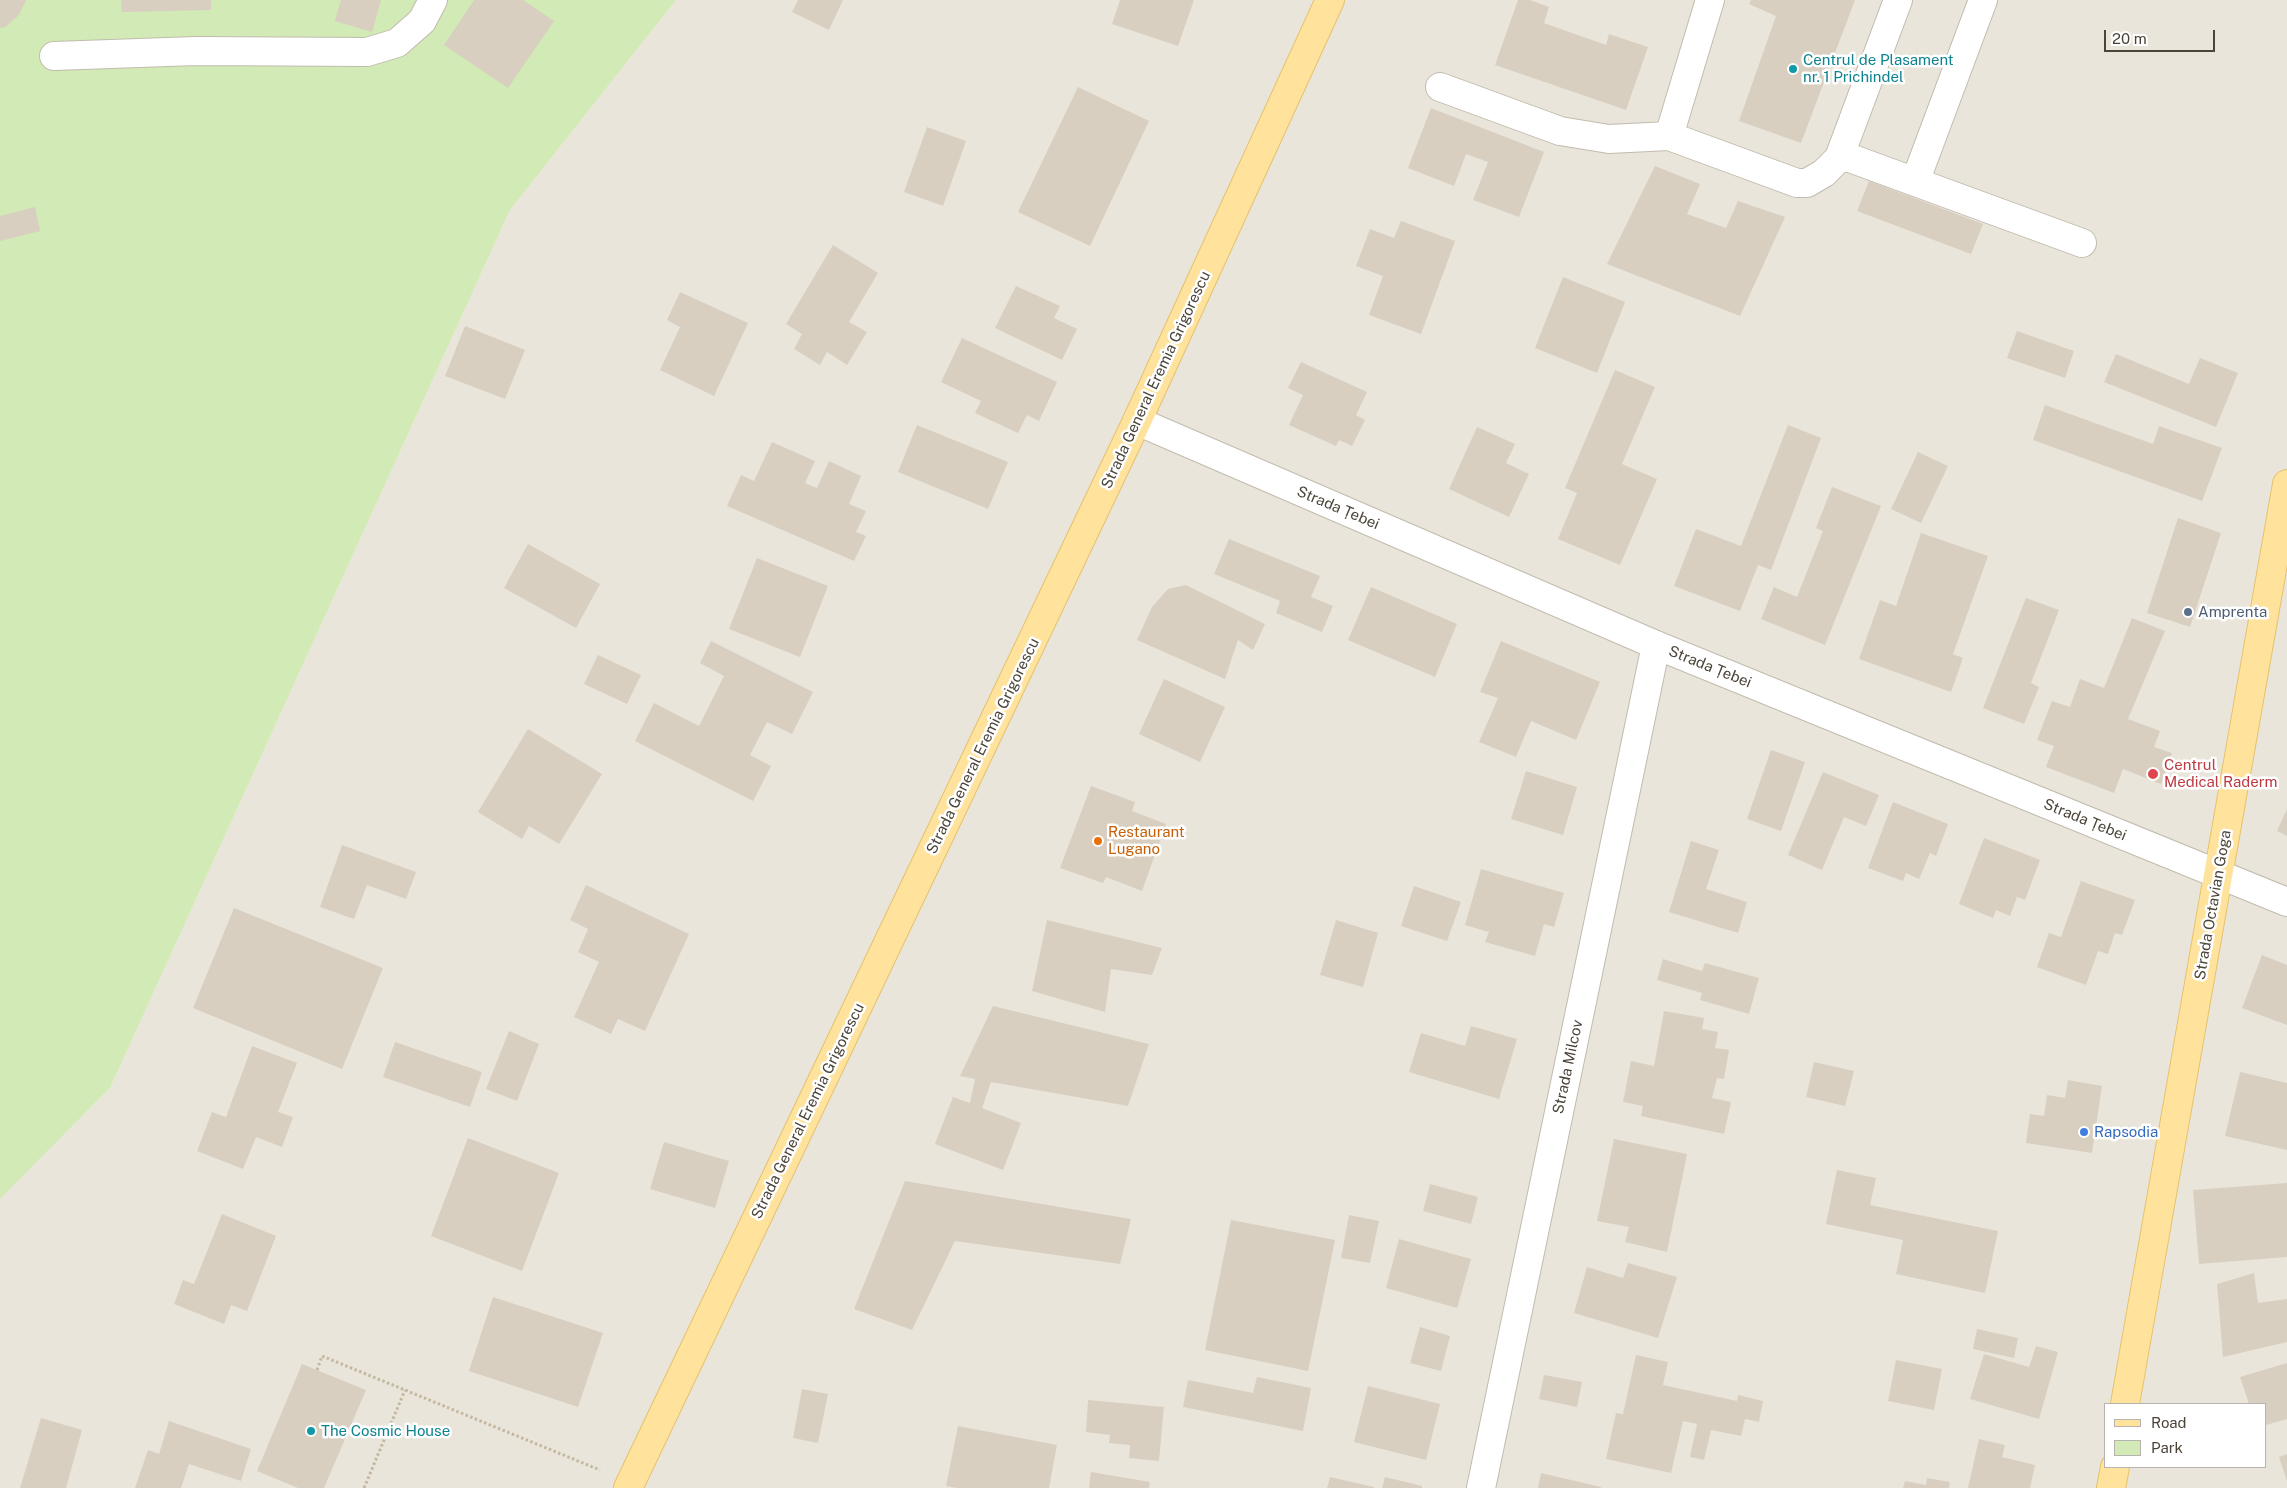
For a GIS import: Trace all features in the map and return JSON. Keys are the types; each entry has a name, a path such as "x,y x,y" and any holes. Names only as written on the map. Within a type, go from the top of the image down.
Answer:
{"main road":[{"name":"Strada General Eremia Grigorescu","path":"628,1488 1138,421 1330,0"},
{"name":"Strada Octavian Goga","path":"2125,1403 2287,484"},
{"path":"2111,1488 2115,1468"}],"street":[{"path":"54,56 196,51 367,52 397,43 422,21 433,0"},
{"path":"1669,136 1710,0"},
{"path":"1440,87 1560,132 1609,139 1669,136 1797,182 1807,183 1816,179 1839,158 1898,0"},
{"path":"1915,182 1983,0"},
{"path":"1839,158 1850,158 2082,243"},
{"name":"Strada Țebei","path":"1138,421 1656,645 2287,902"},
{"name":"Strada Milcov","path":"1481,1488 1656,645"}],"path":[{"path":"317,1370 322,1356 601,1471"},
{"path":"364,1488 405,1390"}],"shaded area":[{"path":"676,0 2287,0 2287,1488 0,1488 0,1199 110,1088 510,210"}],"green space":[{"path":"0,0 676,0 510,210 110,1088 0,1199"}],"building":[{"path":"0,0 26,0 19,15 5,27 0,28"},
{"path":"121,0 211,0 211,10 122,12"},
{"path":"341,0 381,0 372,32 335,21"},
{"path":"474,0 523,0 554,21 508,88 444,45"},
{"path":"798,0 843,0 829,30 792,12"},
{"path":"1120,0 1194,0 1178,46 1112,24"},
{"path":"1518,0 1530,0 1549,7 1544,23 1606,45 1609,34 1648,47 1626,110 1495,65"},
{"name":"Centrul de Plasament nr. 1 Prichindel","path":"1751,0 1855,0 1801,143 1739,121 1776,16 1749,4"},
{"path":"1078,87 1149,121 1090,246 1018,212"},
{"path":"1431,108 1544,152 1519,217 1473,200 1488,162 1466,154 1454,186 1408,168"},
{"path":"927,127 966,141 943,206 904,192"},
{"path":"1655,166 1700,184 1687,214 1726,228 1738,201 1785,217 1740,316 1607,264"},
{"path":"1869,181 1983,224 1971,254 1857,211"},
{"path":"35,207 40,231 0,241 0,216"},
{"path":"1401,221 1455,241 1421,334 1369,315 1383,276 1356,266 1370,229 1394,238"},
{"path":"833,245 878,273 849,322 867,332 847,365 827,352 820,365 794,349 802,334 786,324"},
{"path":"1563,277 1625,302 1597,373 1535,348"},
{"path":"1016,286 1060,306 1054,318 1077,329 1062,360 995,328"},
{"path":"680,292 748,323 714,396 660,370 680,327 667,320"},
{"path":"465,326 525,350 505,399 445,376"},
{"path":"2017,331 2074,351 2065,378 2007,358"},
{"path":"962,338 1057,382 1039,421 1027,415 1018,433 975,413 981,401 941,382"},
{"path":"2116,354 2189,384 2200,358 2238,373 2216,427 2104,382"},
{"path":"1301,362 1367,392 1356,415 1365,420 1352,446 1339,440 1336,446 1289,425 1303,395 1288,388"},
{"path":"1615,370 1655,387 1622,464 1657,479 1620,565 1558,539 1577,493 1565,488"},
{"path":"2045,405 2153,444 2159,426 2222,448 2202,501 2033,440"},
{"path":"917,425 1008,462 988,509 898,472"},
{"path":"1788,425 1821,438 1771,570 1758,565 1740,611 1674,586 1696,529 1741,546"},
{"path":"1477,427 1515,444 1506,463 1529,474 1509,517 1449,489"},
{"path":"772,442 815,461 805,483 817,488 829,461 861,476 849,504 866,511 856,532 866,536 854,561 727,506 741,475 754,481"},
{"path":"1918,452 1948,466 1921,523 1891,509"},
{"path":"1832,487 1881,506 1825,645 1761,619 1774,587 1797,597 1823,531 1816,528"},
{"path":"2178,518 2221,533 2190,627 2147,613"},
{"path":"1921,533 1988,556 1953,654 1963,658 1951,692 1859,659 1880,600 1896,606"},
{"path":"1229,539 1320,576 1311,597 1333,606 1322,632 1276,613 1280,601 1214,574"},
{"path":"528,544 600,584 576,628 504,588"},
{"path":"757,558 828,586 800,657 729,629"},
{"path":"1186,585 1265,624 1253,650 1238,640 1225,679 1137,640 1152,607 1168,589"},
{"path":"1371,587 1457,624 1435,677 1348,640"},
{"path":"2026,598 2059,610 2031,683 2039,687 2024,724 1983,708"},
{"path":"2132,618 2165,631 2128,719 2160,731 2154,747 2172,753 2161,784 2123,769 2114,793 2046,767 2054,746 2037,740 2052,701 2070,707 2080,679 2104,688"},
{"path":"711,641 813,692 792,734 767,722 750,755 771,766 753,801 635,741 654,703 699,726 724,676 700,663"},
{"path":"1501,641 1600,682 1576,740 1531,721 1516,757 1479,742 1498,698 1480,692"},
{"path":"598,655 641,675 627,704 584,684"},
{"path":"1164,679 1225,707 1200,762 1139,734"},
{"path":"528,729 602,774 559,844 529,826 522,839 478,812"},
{"path":"1771,750 1805,762 1781,831 1747,819"},
{"path":"1526,771 1577,787 1563,835 1511,819"},
{"path":"1823,772 1879,795 1866,826 1844,817 1822,870 1788,855"},
{"path":"1091,786 1135,802 1132,811 1166,824 1142,891 1106,877 1103,883 1060,868"},
{"path":"1893,802 1948,824 1936,856 1930,853 1919,879 1906,873 1903,881 1868,868"},
{"path":"2287,809 2287,836 2277,831"},
{"path":"1984,838 2040,860 2025,900 2017,897 2010,916 1996,910 1993,918 1959,904"},
{"path":"1691,841 1719,850 1706,889 1747,902 1738,933 1669,912"},
{"path":"342,845 416,872 406,899 367,885 354,919 320,907"},
{"path":"1481,869 1564,893 1554,927 1544,924 1535,956 1485,942 1489,932 1465,925"},
{"path":"2081,881 2135,900 2122,935 2115,933 2108,954 2098,951 2086,985 2037,967 2049,933 2061,937"},
{"path":"586,885 689,934 645,1031 618,1019 611,1034 574,1017 599,962 578,952 588,929 570,920"},
{"path":"1414,886 1461,902 1447,941 1401,926"},
{"path":"234,908 383,968 342,1069 193,1008"},
{"path":"1047,920 1162,948 1152,975 1111,969 1105,1012 1032,991"},
{"path":"1336,920 1378,933 1363,987 1320,975"},
{"path":"2262,955 2287,965 2287,1025 2242,1008"},
{"path":"1663,959 1702,971 1705,963 1759,978 1749,1014 1700,1000 1702,993 1657,980"},
{"path":"993,1006 1149,1044 1128,1106 991,1082 982,1108 1021,1123 1003,1170 935,1144 953,1097 970,1103 975,1079 960,1076"},
{"path":"1664,1011 1704,1018 1702,1029 1718,1032 1715,1048 1729,1050 1724,1079 1717,1078 1712,1098 1731,1102 1724,1134 1641,1116 1643,1106 1623,1102 1631,1061 1654,1066"},
{"path":"1471,1026 1517,1039 1499,1099 1409,1072 1421,1033 1465,1046"},
{"path":"509,1031 539,1044 517,1101 486,1089"},
{"path":"395,1042 482,1072 470,1107 383,1077"},
{"path":"252,1046 297,1063 278,1112 293,1117 282,1147 256,1137 243,1169 197,1151 212,1112 226,1117"},
{"path":"1814,1062 1854,1071 1845,1106 1806,1097"},
{"path":"2240,1072 2287,1083 2287,1150 2225,1136"},
{"path":"2068,1080 2102,1086 2092,1153 2026,1143 2030,1114 2044,1116 2047,1095 2065,1098"},
{"path":"468,1138 559,1173 522,1271 431,1236"},
{"path":"1614,1139 1687,1154 1667,1252 1625,1242 1629,1227 1597,1221"},
{"path":"664,1142 729,1161 715,1208 650,1189"},
{"path":"1837,1170 1876,1178 1870,1205 1998,1231 1985,1293 1896,1274 1903,1240 1826,1224"},
{"path":"905,1181 1131,1219 1120,1264 955,1241 912,1330 854,1309"},
{"path":"2287,1183 2287,1257 2199,1264 2193,1190"},
{"path":"1430,1184 1478,1197 1471,1224 1423,1211"},
{"path":"222,1214 276,1236 247,1311 231,1305 224,1324 174,1304 183,1280 194,1284"},
{"path":"1349,1215 1379,1221 1370,1263 1341,1258"},
{"path":"1231,1220 1335,1240 1308,1371 1205,1350"},
{"path":"1399,1239 1471,1259 1457,1308 1386,1288"},
{"path":"1628,1263 1677,1277 1658,1338 1574,1313 1587,1267 1623,1278"},
{"path":"2254,1273 2258,1303 2287,1299 2287,1342 2223,1357 2217,1284"},
{"path":"493,1297 603,1333 578,1407 469,1371"},
{"path":"1420,1327 1450,1336 1441,1371 1410,1363"},
{"path":"1977,1329 2018,1338 2014,1358 1973,1349"},
{"path":"2036,1346 2058,1352 2039,1419 1970,1399 1984,1354 2029,1367"},
{"path":"1636,1355 1668,1362 1663,1385 1737,1401 1738,1395 1763,1401 1759,1422 1745,1419 1741,1436 1711,1430 1704,1460 1690,1457 1697,1424 1683,1421 1671,1473 1606,1459 1616,1413 1623,1414"},
{"path":"1896,1360 1942,1369 1934,1410 1888,1401"},
{"path":"2287,1363 2287,1419 2267,1425 2267,1403 2249,1403 2240,1377"},
{"name":"The Cosmic House","path":"302,1364 366,1390 324,1488 298,1488 257,1471"},
{"path":"1544,1375 1582,1382 1577,1407 1539,1399"},
{"path":"1257,1377 1311,1388 1303,1431 1183,1407 1188,1380 1253,1393"},
{"path":"1368,1386 1440,1404 1426,1460 1354,1442"},
{"path":"802,1389 828,1394 818,1443 793,1438"},
{"path":"1088,1400 1164,1407 1159,1461 1129,1458 1130,1445 1109,1443 1110,1435 1086,1432"},
{"path":"41,1418 82,1430 66,1488 20,1488"},
{"path":"169,1421 251,1449 241,1481 189,1464 181,1488 135,1488 148,1450 159,1454"},
{"path":"958,1426 1057,1445 1049,1488 957,1488 946,1486"},
{"path":"1979,1439 2005,1445 2002,1457 2035,1465 2030,1488 1968,1488"},
{"path":"2287,1454 2287,1481 2279,1457"},
{"path":"1091,1472 1150,1482 1149,1488 1089,1488"},
{"path":"1541,1473 1601,1487 1601,1488 1538,1488"},
{"path":"1330,1477 1374,1487 1374,1488 1327,1488"},
{"path":"1385,1477 1422,1486 1422,1488 1382,1488"},
{"path":"1927,1478 1950,1482 1949,1488 1903,1488 1905,1481 1926,1485"}],"place":[{"name":"Centrul de Plasament nr. 1 Prichindel","path":"1793,69"},
{"name":"Amprenta","path":"2188,612"},
{"name":"Centrul Medical Raderm","path":"2153,774"},
{"name":"Restaurant Lugano","path":"1098,841"},
{"name":"Rapsodia","path":"2084,1132"},
{"name":"The Cosmic House","path":"311,1431"}]}
